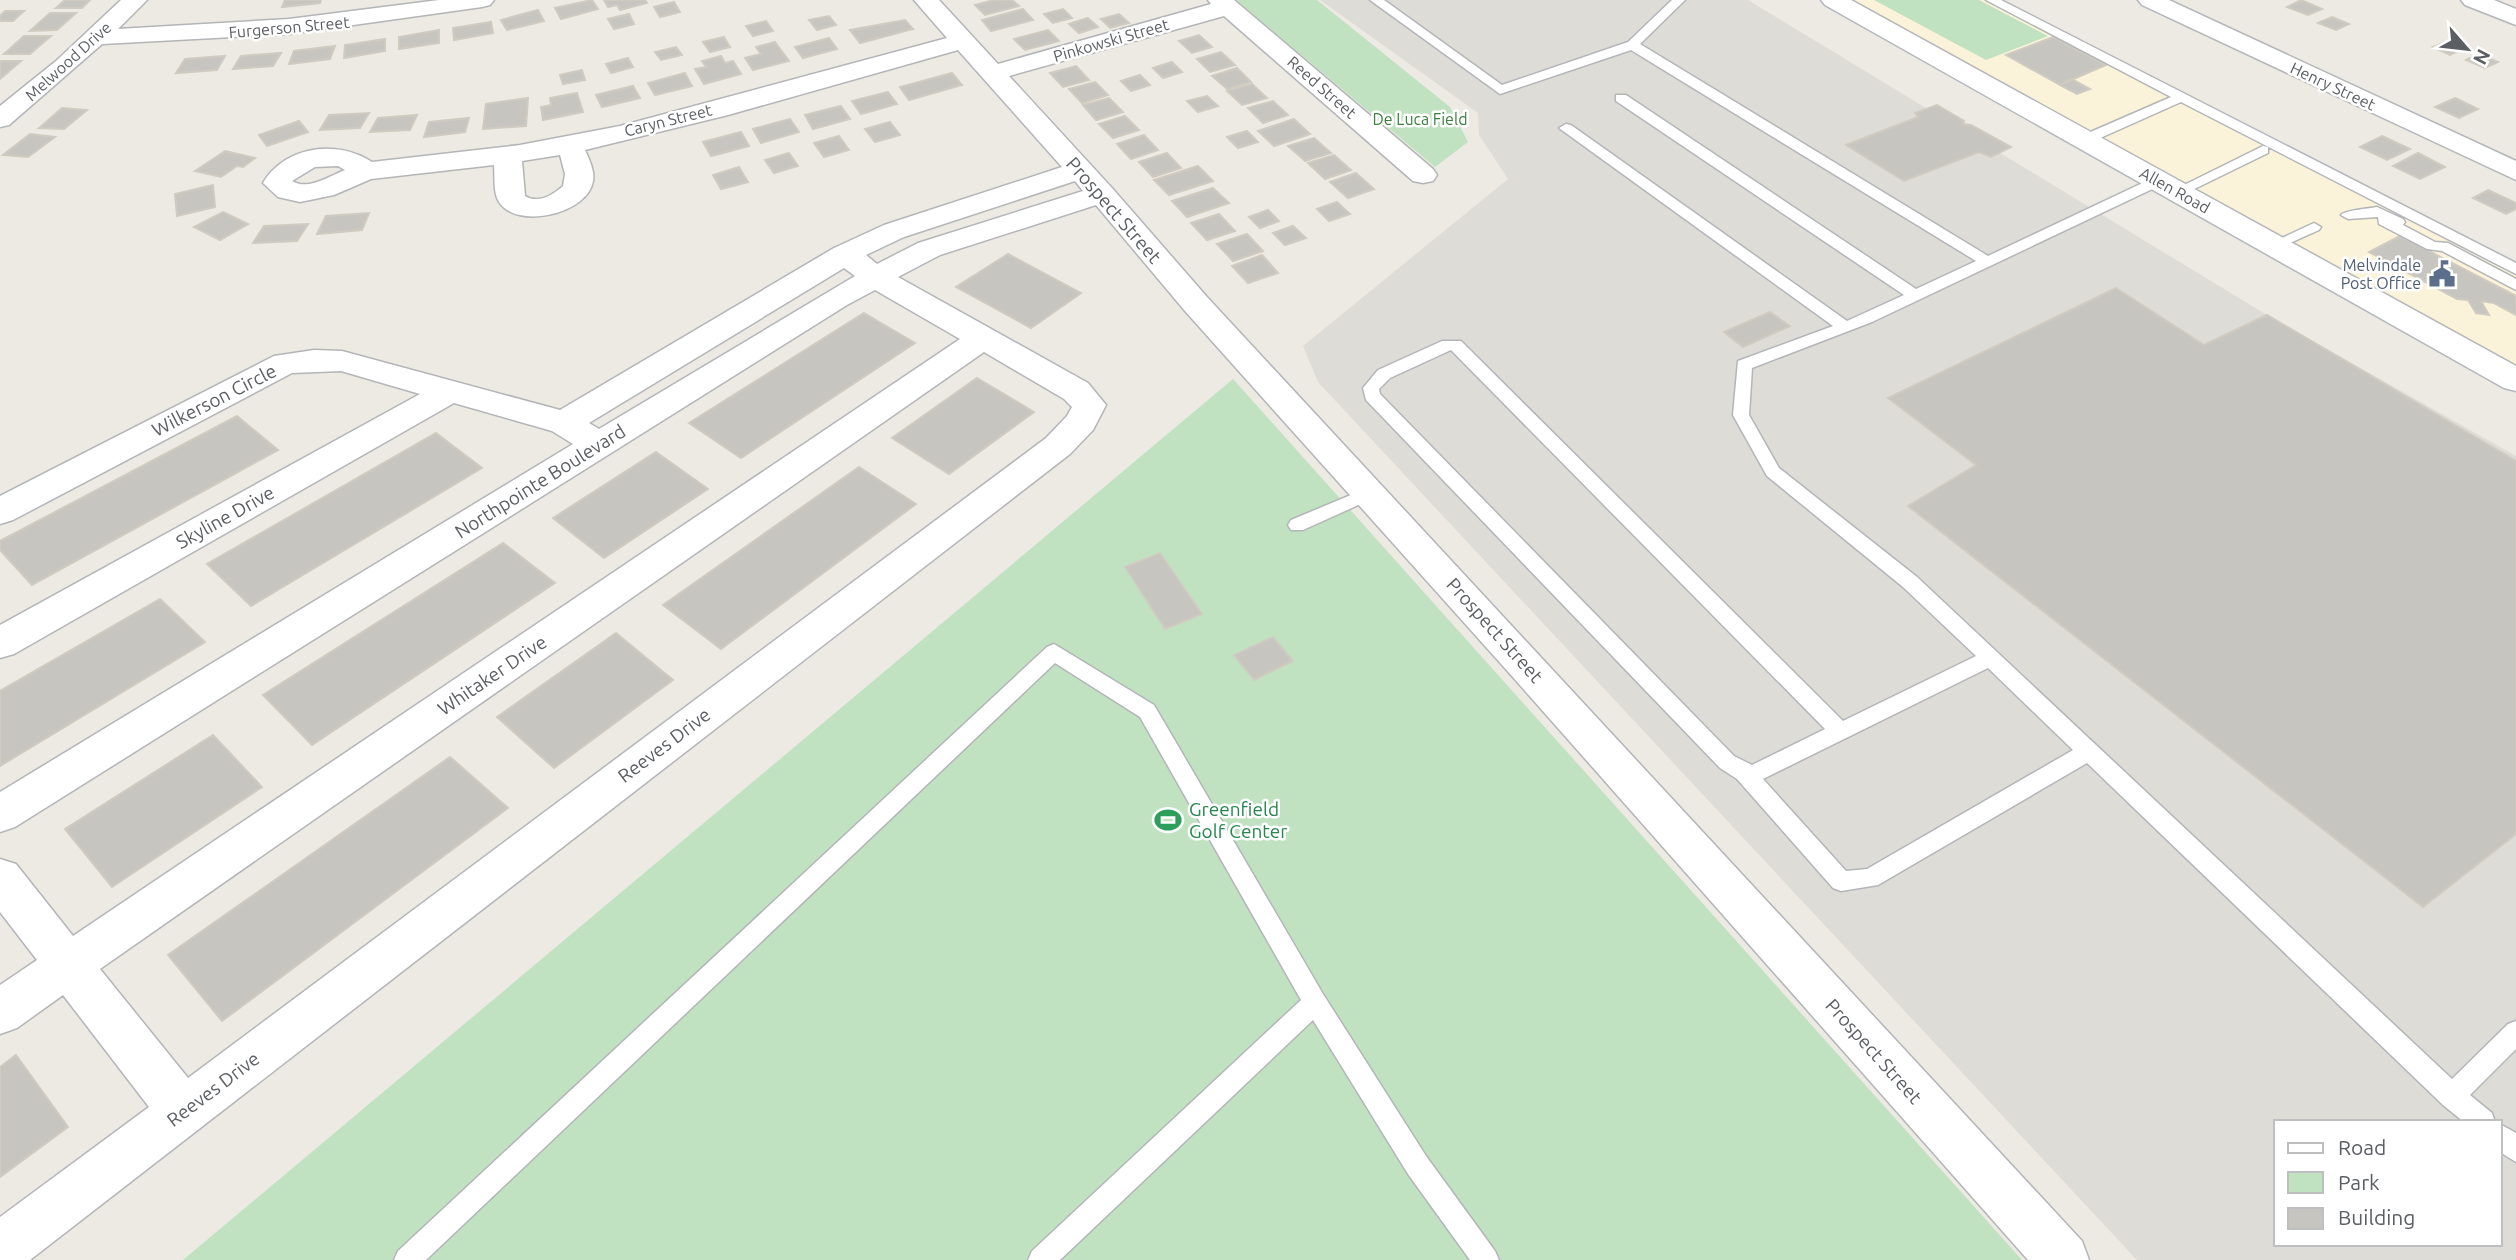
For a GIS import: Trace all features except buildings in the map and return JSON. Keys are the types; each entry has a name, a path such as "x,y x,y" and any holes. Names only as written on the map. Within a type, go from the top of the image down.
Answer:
{"street":[{"name":"Melwood Drive","path":"0,119 65,66 135,0"},
{"name":"Furgerson Street","path":"94,37 276,30 359,21 482,0"},
{"name":"Prospect Street","path":"926,0 1091,182 1196,304 2063,1260"},
{"name":"Allen Road","path":"1833,0 2516,380"},
{"name":"Henry Street","path":"2150,0 2516,172"},
{"path":"2473,0 2516,18"},
{"name":"Pinkowski Street","path":"993,74 1225,4"},
{"name":"Reed Street","path":"1225,4 1423,175"},
{"name":"Caryn Street","path":"366,171 570,145 964,41"},
{"path":"507,154 511,199 522,207 542,206 562,201 577,188 580,178 570,145"},
{"name":"Northpointe Boulevard","path":"564,424 860,265 929,250 1091,182"},
{"name":"Northpointe Boulevard","path":"0,814 599,444 860,265"},
{"name":"Reeves Drive","path":"0,1250 1058,446 1081,422 1088,405 1076,391 860,265"},
{"name":"Whitaker Drive","path":"0,1012 983,338"},
{"name":"Wilkerson Circle","path":"0,511 285,363 314,359 342,361 564,424 599,444"},
{"name":"Skyline Drive","path":"0,643 450,391"},
{"path":"0,878 183,1111"}],"lane":[{"path":"1376,0 1500,90 1632,45 1679,0"},
{"path":"1992,0 2516,269"},
{"path":"1632,45 1986,261"},
{"path":"2084,140 2181,97"},
{"path":"1621,98 1914,295"},
{"path":"1566,128 1845,327"},
{"path":"2263,150 1986,261 1845,327 1744,365 1741,415 1773,472 1910,582 2452,1096 2481,1120"},
{"path":"2348,215 2371,215 2432,246 2443,247 2516,285"},
{"path":"2274,245 2314,227"},
{"path":"1840,732 1455,345 1448,345 1384,374 1371,388 1372,396 1727,762 1744,773 1841,881 1870,878 2088,752"},
{"path":"1297,525 1370,493"},
{"path":"407,1260 1054,652 1147,711 1315,1002 1417,1165 1486,1260"},
{"path":"1744,773 1754,774 1990,658"},
{"path":"1041,1260 1315,1002"},
{"path":"2452,1096 2516,1032"},
{"path":"2502,1138 2516,1149"}],"shaded area":[{"path":"1320,0 1748,0 2267,315 2516,456 2516,1260 2137,1260 1318,382 1303,346 1508,179 1479,135 1478,113"},
{"path":"1833,0 1992,0 2516,269 2516,380"}],"green space":[{"name":"De Luca Field","path":"1236,0 1317,0 1450,107 1468,142 1435,167"},
{"path":"1874,0 1979,0 2048,36 1986,60"},
{"name":"Greenfield Golf Center","path":"1233,379 2022,1260 183,1260"}],"place":[{"name":"Melvindale Post Office","path":"2442,274"},
{"name":"Greenfield Golf Center","path":"1168,820"}]}
